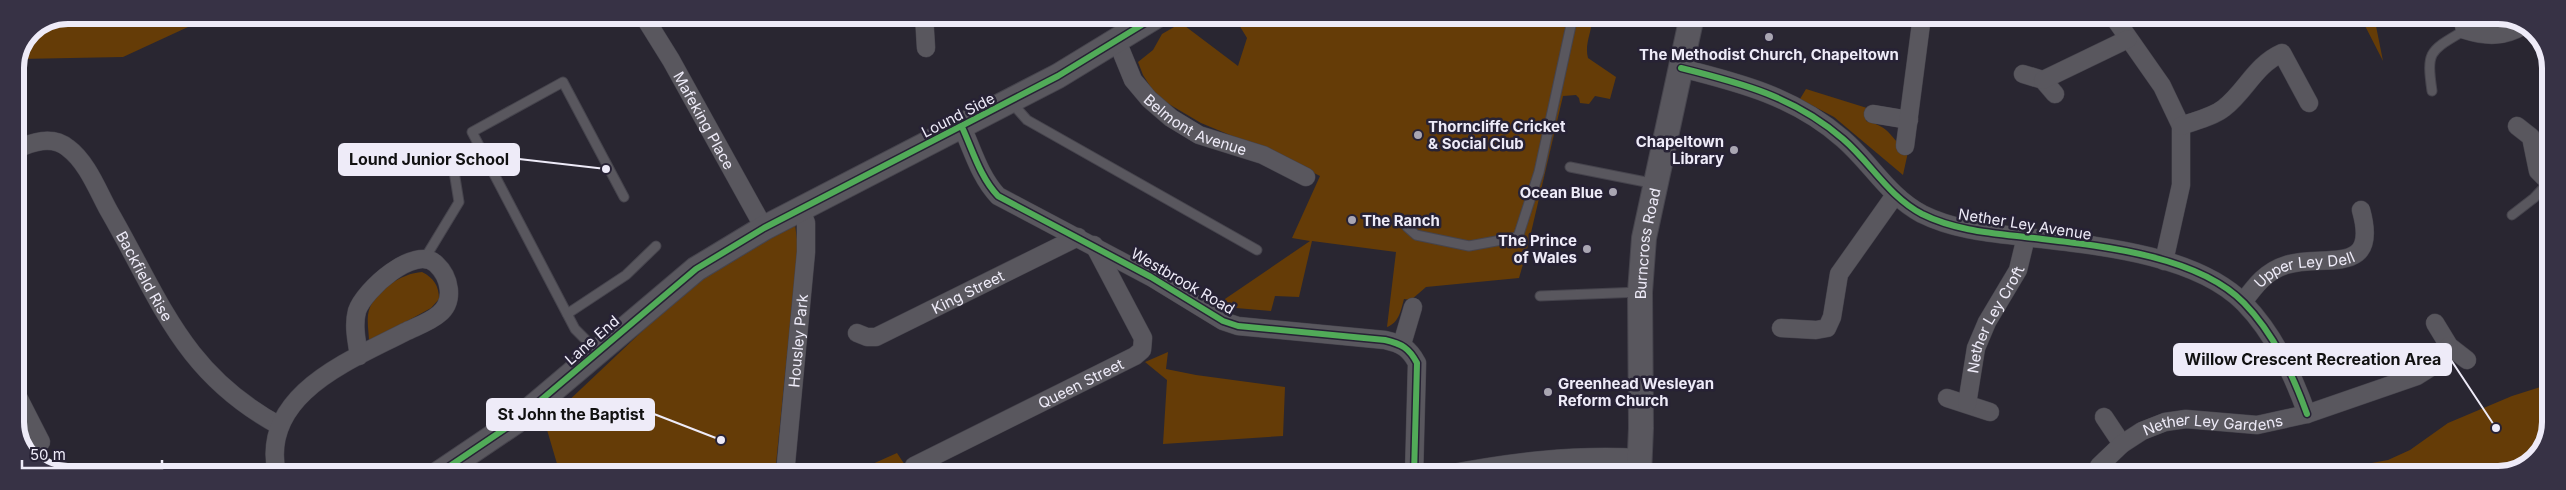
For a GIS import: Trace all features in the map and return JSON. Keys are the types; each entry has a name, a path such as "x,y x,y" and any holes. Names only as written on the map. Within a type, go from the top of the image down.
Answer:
{"street":[{"name":"Mafeking Place","path":"648,24 671,60 764,228"},
{"path":"925,24 926,48"},
{"name":"Lound Side","path":"764,228 1011,102 1144,24"},
{"name":"Burncross Road","path":"1639,466 1640,292 1644,238 1690,24"},
{"path":"1906,146 1921,24"},
{"path":"2118,24 2162,86 2181,126 2181,185 2164,260"},
{"path":"2465,24 2480,35 2495,36 2518,28"},
{"path":"2043,80 2128,39"},
{"name":"Belmont Avenue","path":"1117,41 1133,80 1148,99 1171,118 1199,136 1263,155 1306,177"},
{"path":"2181,126 2222,110 2232,101 2254,72 2268,59 2282,53 2309,103"},
{"name":"Nether Ley Avenue","path":"1681,68 1776,96 1814,117 1843,139 1895,195 1921,213 1945,224 2114,250 2164,260 2210,279 2243,302 2267,330 2281,352 2307,414"},
{"path":"2023,74 2043,80 2055,94"},
{"path":"1874,114 1909,120"},
{"path":"2517,126 2531,137 2538,171 2542,175"},
{"name":"Westbrook Road","path":"962,127 989,187 998,196 1094,245 1223,321 1238,326 1385,340 1402,344"},
{"name":"Backfield Rise","path":"24,147 42,140 54,141 67,146 78,156 156,301 180,339 206,372 237,398 280,426"},
{"path":"1781,328 1816,330 1827,328 1832,317 1840,274 1895,195"},
{"name":"Housley Park","path":"786,466 806,252 806,223 801,209"},
{"name":"Upper Ley Dell","path":"2243,302 2259,281 2272,271 2287,265 2313,261 2338,262 2354,256 2364,242 2366,226 2361,210"},
{"name":"Lane End","path":"450,466 515,422 696,269 764,228"},
{"name":"King Street","path":"857,333 867,337 876,337 1078,237"},
{"name":"Nether Ley Croft","path":"1967,404 1976,348 1987,322 2018,270 2026,237"},
{"name":"Queen Street","path":"914,466 1135,356 1142,350 1143,338 1094,245"},
{"path":"275,466 275,443 280,426 299,394 358,356 439,314 448,301 449,288 445,274 436,263 426,258 413,259 378,283 365,297 357,311 355,328 358,356"},
{"path":"1414,307 1402,344 1412,353 1417,363 1414,466"},
{"path":"2435,323 2449,346 2467,360"},
{"name":"Nether Ley Gardens","path":"2099,466 2122,444 2142,431 2165,422 2186,419 2257,425 2307,414 2417,376 2436,364 2449,346"},
{"path":"1947,398 1990,412"},
{"path":"24,408 42,442"},
{"name":"Nether Ley Gardens","path":"2104,417 2122,444"},
{"path":"1490,466 1523,460 1560,457 1639,466"}],"lane":[{"path":"1407,227 1416,235 1469,246 1518,237 1539,172 1571,24"},
{"path":"2432,91 2429,57 2434,50 2463,24"},
{"path":"597,352 575,329 472,132 563,82 624,197"},
{"path":"1011,102 1027,120 1257,250"},
{"path":"426,258 459,202 452,159"},
{"path":"1570,167 1656,184"},
{"path":"2512,215 2542,190"},
{"path":"567,314 626,275 656,246"},
{"path":"1540,296 1640,292"}],"shaded area":[{"path":"194,24 123,57 25,59 31,43 43,31 59,25"},
{"name":"Thorncliffe Cricket & Social Club","path":"1179,24 1182,24 1238,66 1247,38 1238,24 1591,24 1587,47 1588,58 1616,77 1610,99 1595,96 1589,104 1580,103 1576,95 1563,96 1519,278 1426,287 1411,300 1404,299 1397,319 1387,327 1396,252 1312,241 1299,297 1275,296 1271,311 1236,308 1222,301 1310,241 1292,238 1320,176 1278,155 1201,123 1157,97 1143,75 1138,62 1153,50 1162,34"},
{"path":"2364,24 2376,24 2383,61"},
{"path":"1806,89 1867,108 1866,121 1881,126 1908,152 1903,175 1834,117 1800,99"},
{"path":"795,225 798,246 776,466 558,466 545,423 708,269"},
{"path":"422,272 435,283 439,299 431,308 369,342 368,315 375,299 397,280"},
{"path":"1168,352 1166,369 1285,387 1283,436 1163,444 1167,380 1145,362"},
{"path":"2542,387 2542,428 2538,442 2527,455 2515,463 2498,466 2356,466 2388,460 2410,450 2448,423 2512,396"},
{"path":"897,453 906,466 868,466"}],"cycle path":[{"path":"450,466 515,422 696,269 764,228 1058,76 1143,24"},
{"path":"1681,68 1766,93 1806,112 1853,148 1899,198 1910,207 1934,219 1972,230 2110,248 2141,254 2171,262 2223,286 2244,303 2255,315 2273,341 2295,384 2307,414"},
{"path":"962,127 986,181 998,196 1151,277 1223,321 1238,326 1385,340 1404,347 1417,363 1414,466"}],"place":[{"name":"The Methodist Church, Chapeltown","path":"1769,37"},
{"name":"Thorncliffe Cricket & Social Club","path":"1418,135"},
{"name":"Chapeltown Library","path":"1734,150"},
{"name":"Lound Junior School","path":"606,169"},
{"name":"Ocean Blue","path":"1613,192"},
{"name":"The Ranch","path":"1352,220"},
{"name":"The Prince of Wales","path":"1587,249"},
{"name":"Greenhead Wesleyan Reform Church","path":"1548,392"},
{"name":"Willow Crescent Recreation Area","path":"2496,428"},
{"name":"St John the Baptist","path":"721,440"}]}
